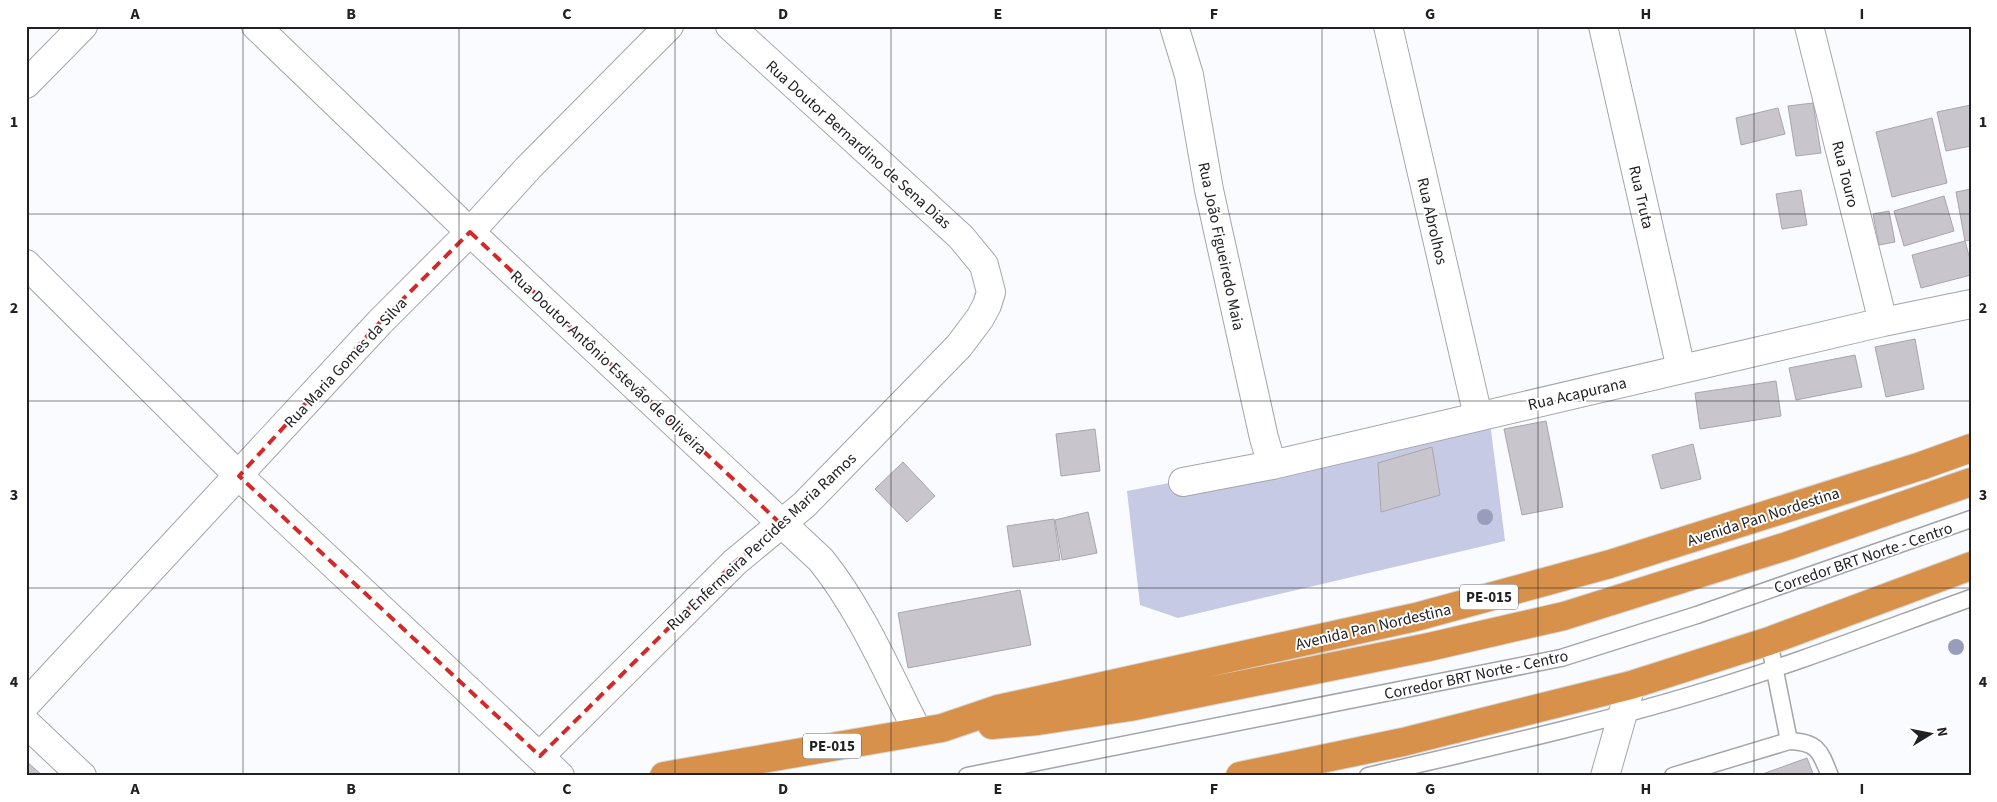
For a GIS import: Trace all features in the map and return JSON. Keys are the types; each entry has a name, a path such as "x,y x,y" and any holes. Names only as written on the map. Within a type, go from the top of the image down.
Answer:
{"highway":[{"name":"Avenida Pan Nordestina","path":"930,730 998,709 1426,615 1610,564 1921,466 1971,448"},
{"name":"Avenida Pan Nordestina","path":"664,776 930,730 1038,721 1130,708 1429,647 1564,616 1787,546 1971,482"},
{"path":"1240,776 1403,742 1631,685 1769,640 1971,566"}],"street":[{"path":"26,84 83,26"},
{"name":"Rua Doutor Antônio Estevão de Oliveira","path":"256,26 470,232 821,560 837,580 868,634 930,730"},
{"name":"Rua Maria Gomes da Silva","path":"26,704 240,476 380,322 470,232 529,167 669,26"},
{"name":"Rua Doutor Bernardino de Sena Dias","path":"730,26 961,237 984,265"},
{"name":"Rua João Figueiredo Maia","path":"1174,26 1189,75 1209,190 1264,438 1272,465"},
{"name":"Rua Abrolhos","path":"1388,26 1478,416"},
{"name":"Rua Truta","path":"1603,26 1681,369"},
{"name":"Rua Touro","path":"1809,26 1883,322"},
{"path":"26,264 240,476 560,776"},
{"name":"Rua Enfermeira Percides Maria Ramos","path":"540,756 736,562 804,505 959,346 980,318 987,305 991,292 984,265"},
{"name":"Rua Acapurana","path":"1183,482 1272,465 1883,322 1971,304"},
{"path":"1605,776 1631,685"},
{"path":"26,723 82,776"}],"lane":[{"name":"Corredor BRT Norte - Centro","path":"967,776 1561,658 1696,615 1971,519"},
{"path":"1368,776 1557,732 1695,694 1775,668 1971,598"},
{"path":"1769,640 1790,741"},
{"path":"1673,776 1790,741 1809,743 1817,750 1830,776"}],"highlighted area":[{"path":"470,232 781,524 735,562 540,756 239,476 380,322"}],"shaded area":[{"path":"1490,422 1505,541 1178,618 1140,605 1127,491"}],"building":[{"path":"1813,103 1821,153 1796,156 1788,106"},
{"path":"1971,105 1971,146 1946,151 1937,112"},
{"path":"1778,108 1785,134 1741,145 1736,118"},
{"path":"1932,118 1947,183 1892,197 1876,132"},
{"path":"1971,189 1971,240 1965,241 1956,192"},
{"path":"1801,190 1807,225 1782,229 1776,194"},
{"path":"1944,196 1954,231 1904,246 1894,211"},
{"path":"1889,211 1895,242 1879,245 1873,214"},
{"path":"1965,241 1971,263 1971,275 1921,288 1912,255"},
{"path":"1915,339 1924,389 1886,397 1875,347"},
{"path":"1855,355 1862,387 1796,400 1789,368"},
{"path":"1776,381 1781,416 1700,429 1695,393"},
{"path":"1546,421 1563,507 1522,515 1504,429"},
{"path":"1095,429 1100,471 1061,476 1056,434"},
{"path":"1693,444 1701,479 1661,489 1652,455"},
{"path":"1432,447 1440,495 1381,512 1378,463"},
{"path":"903,462 935,496 907,522 875,489"},
{"path":"1088,512 1097,553 1062,560 1055,520"},
{"path":"1054,519 1060,560 1013,567 1007,526"},
{"path":"1020,590 1031,645 908,668 898,613"},
{"path":"1807,758 1814,776 1757,776"},
{"path":"26,761 43,776 26,776"}]}
